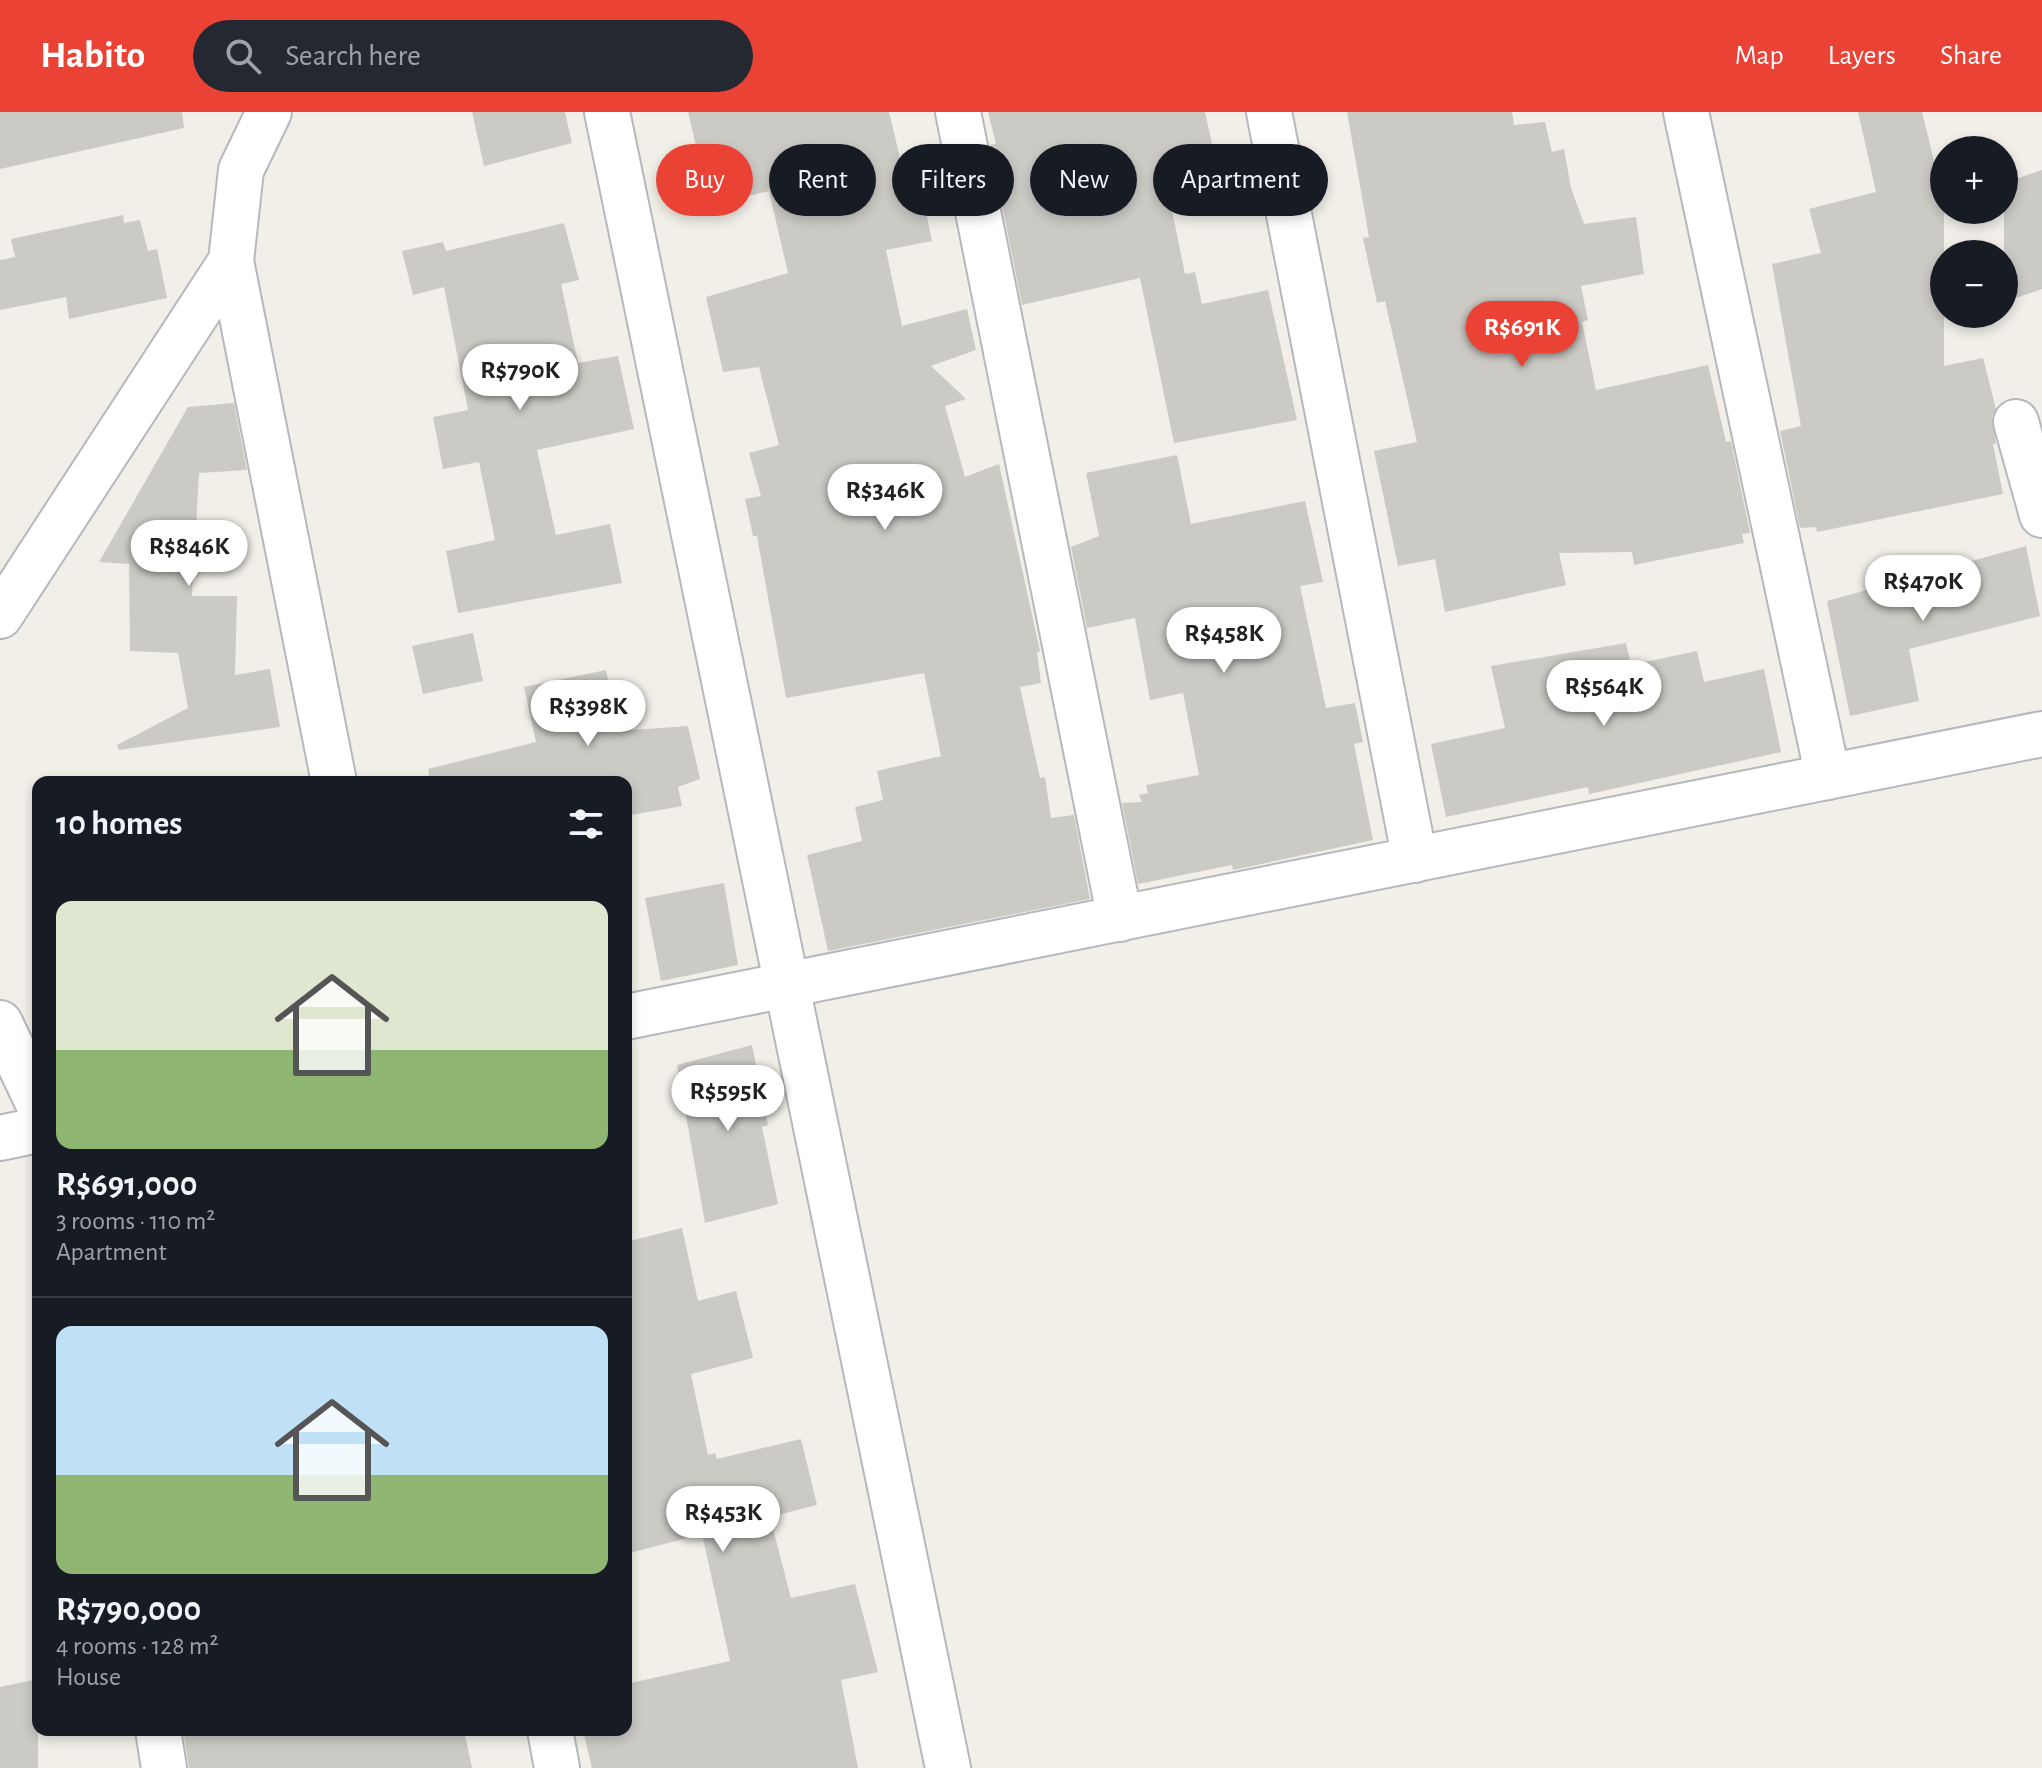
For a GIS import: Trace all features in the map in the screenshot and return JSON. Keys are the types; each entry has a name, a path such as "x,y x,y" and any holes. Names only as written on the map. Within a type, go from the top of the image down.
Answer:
{"street":[{"path":"273,112 241,170 231,261 333,776"},
{"path":"607,112 948,1768"},
{"path":"958,112 1120,919"},
{"path":"1269,112 1415,860"},
{"path":"1686,112 1828,777"},
{"path":"0,616 231,261"},
{"path":"2016,422 2042,515"},
{"path":"632,1016 2042,734"},
{"path":"0,1023 32,1090"},
{"path":"0,1138 32,1131"},
{"path":"159,1736 164,1768"},
{"path":"551,1736 557,1768"}],"building":[{"path":"0,112 182,112 184,128 0,169"},
{"path":"472,112 565,112 572,143 484,166"},
{"path":"688,112 889,112 897,144 892,144 892,216 927,216 932,241 886,250 902,326 967,309 976,350 931,366 966,399 945,406 965,477 999,464 1040,651 1037,653 1041,683 1020,687 1040,778 1045,777 1051,818 1074,815 1090,899 828,951 807,855 862,841 855,807 883,800 877,771 941,756 924,673 786,698 757,536 753,536 745,499 761,496 749,453 779,445 759,367 723,372 706,297 788,273 775,216 876,216 876,144 769,144 769,191 753,195 753,144 696,144"},
{"path":"988,112 1205,112 1212,144 1153,144 1153,216 1173,216 1185,274 1195,272 1202,304 1268,290 1297,420 1174,443 1140,278 1022,305 1004,216 1014,216 1014,144 996,144"},
{"path":"1347,112 1512,112 1514,125 1545,122 1552,152 1564,149 1571,188 1584,224 1636,217 1644,274 1581,286 1588,320 1582,322 1596,390 1708,365 1726,442 1731,441 1750,533 1742,534 1744,543 1634,565 1632,552 1559,553 1566,585 1445,612 1435,559 1398,566 1374,451 1417,442 1385,301 1377,303 1363,238 1369,237"},
{"path":"1858,112 1922,112 1930,144 1930,224 1944,224 1944,240 1930,240 1930,328 1944,328 1944,366 1983,358 1996,409 1992,417 1996,444 1993,444 2003,494 1817,532 1816,527 1800,528 1780,431 1801,426 1772,264 1821,253 1809,209 1876,192"},
{"path":"2042,170 2042,289 2018,297 2018,240 2004,240 2004,224 2018,224 2018,178"},
{"path":"123,215 124,223 140,220 148,251 157,249 167,298 69,319 66,297 0,310 0,260 15,257 11,239"},
{"path":"564,223 579,280 561,284 578,363 618,356 634,429 537,450 556,535 610,524 622,583 458,613 446,551 495,540 479,462 443,469 433,417 468,410 444,287 413,295 402,251 443,242 446,251"},
{"path":"234,403 247,470 199,473 192,596 237,596 235,675 270,669 280,727 119,750 117,745 188,708 178,653 130,651 129,564 99,562 188,407"},
{"path":"1177,455 1191,524 1305,501 1323,582 1300,586 1326,708 1355,703 1363,742 1354,744 1373,840 1233,870 1232,865 1138,884 1122,803 1142,802 1139,795 1148,793 1146,785 1199,775 1183,693 1150,700 1135,618 1087,628 1071,547 1099,536 1086,473"},
{"path":"2026,546 2040,616 1909,649 1919,701 1850,716 1827,601"},
{"path":"473,633 483,681 423,694 412,646"},
{"path":"1626,643 1631,665 1697,651 1704,682 1764,669 1781,752 1589,794 1588,787 1446,817 1431,744 1505,728 1491,666"},
{"path":"606,670 619,731 688,726 700,779 678,787 682,806 632,815 632,776 429,776 428,769 536,742 524,687"},
{"path":"724,883 738,965 661,981 645,898"},
{"path":"752,1045 768,1125 762,1127 778,1204 705,1223 677,1065"},
{"path":"682,1228 698,1301 736,1291 753,1358 691,1374 708,1455 715,1453 717,1459 801,1439 817,1505 770,1517 791,1598 855,1584 878,1672 841,1680 858,1768 592,1768 584,1736 632,1736 632,1683 730,1661 702,1534 632,1552 632,1240"},
{"path":"32,1680 32,1736 38,1736 38,1768 0,1768 0,1687"},
{"path":"184,1736 465,1736 472,1768 189,1768"}]}
